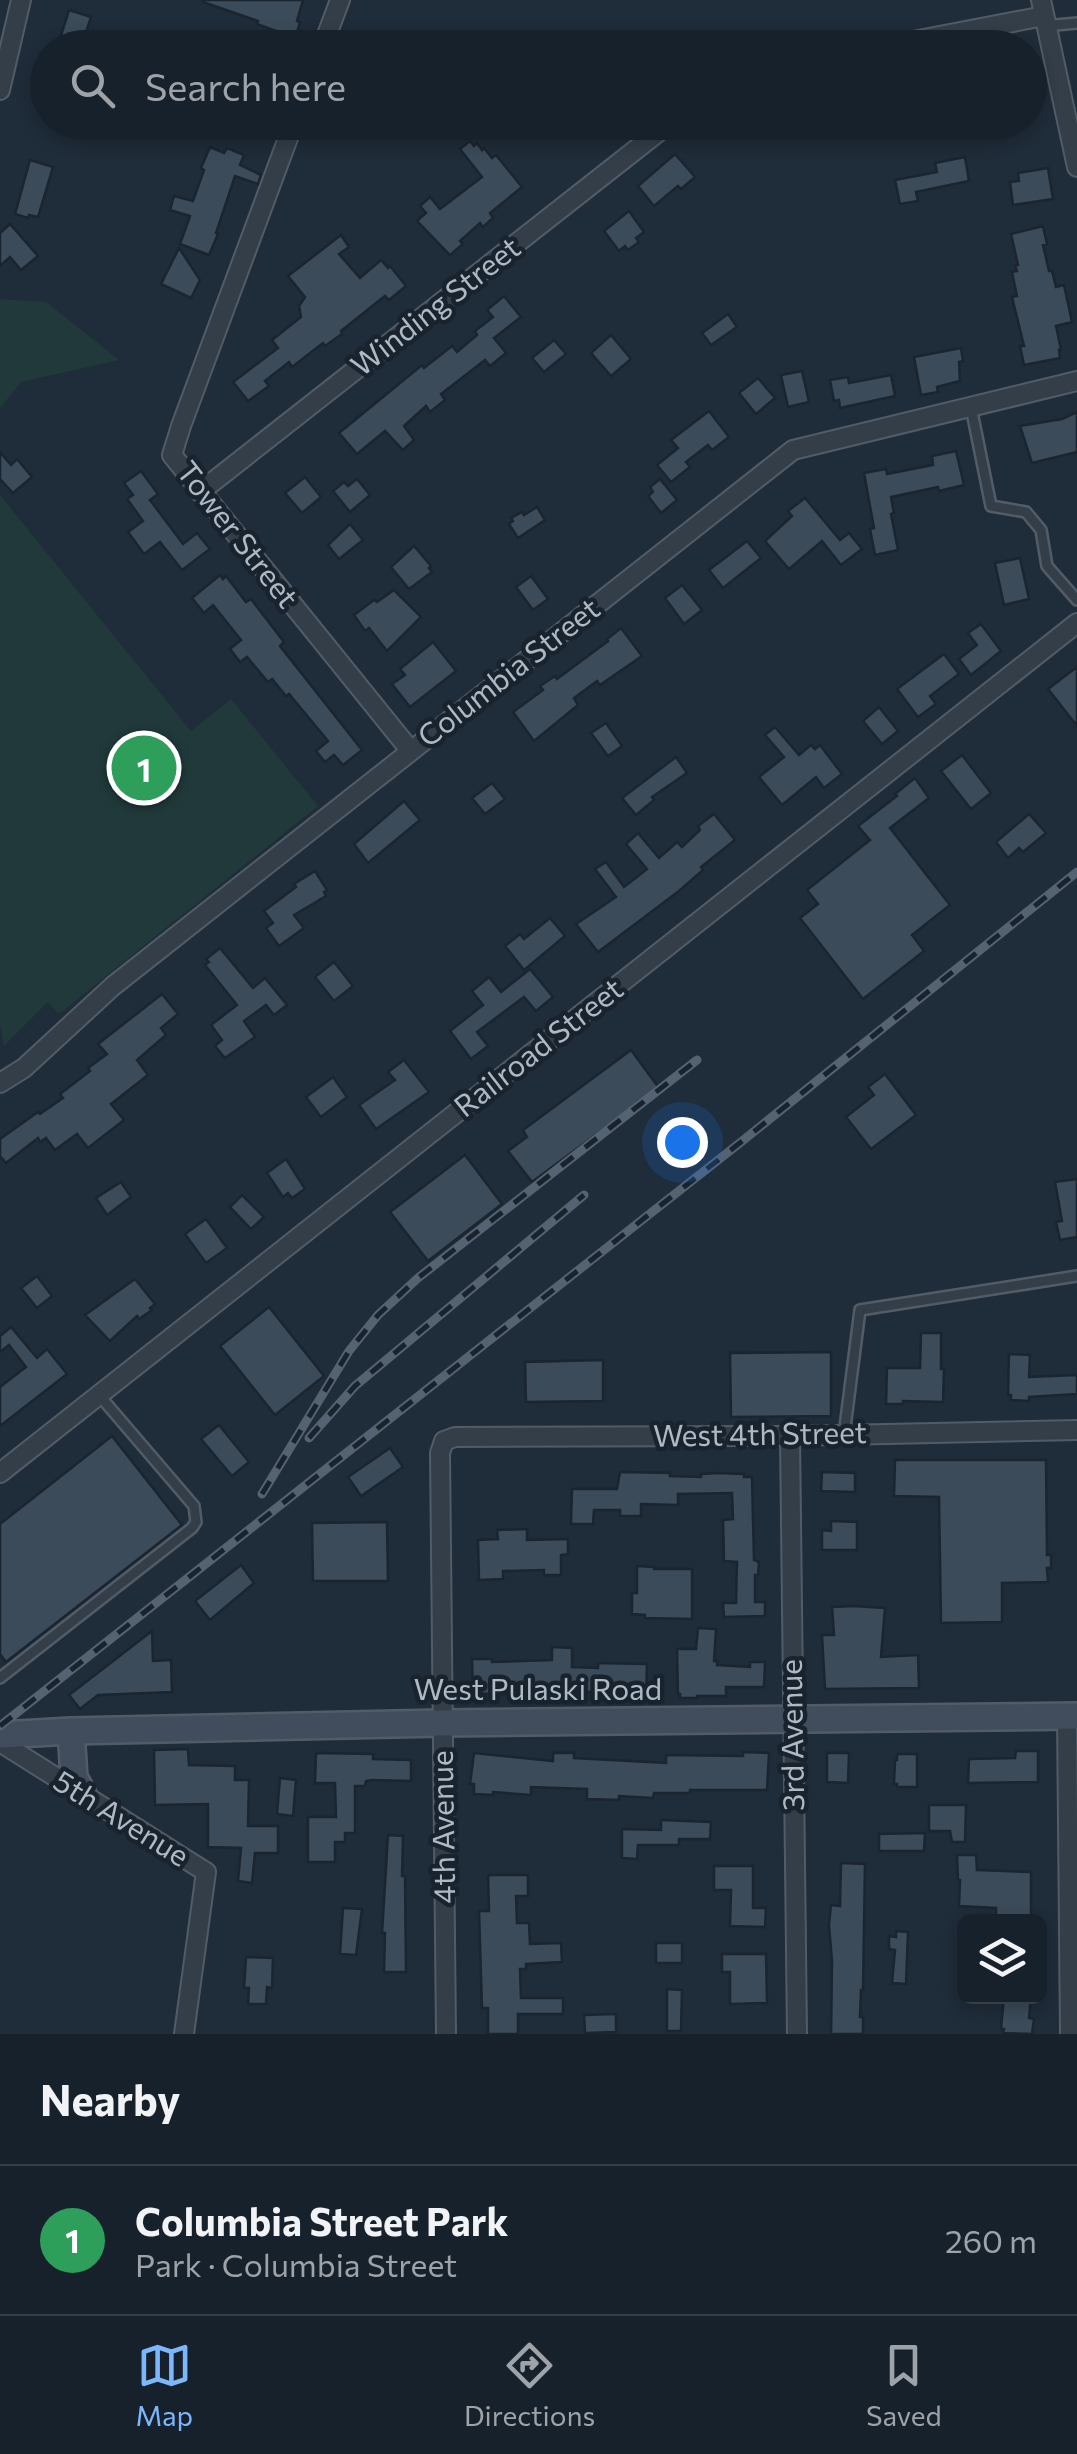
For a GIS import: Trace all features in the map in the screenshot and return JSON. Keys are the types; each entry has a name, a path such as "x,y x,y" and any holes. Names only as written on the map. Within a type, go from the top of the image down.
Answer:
{"main road":[{"name":"West Pulaski Road","path":"0,1739 71,1732 442,1723 1072,1716"},
{"path":"71,1732 74,1777 83,1794"}],"street":[{"path":"0,90 21,0"},
{"path":"329,30 340,0"},
{"path":"964,30 1043,14"},
{"path":"1047,32 1077,168"},
{"name":"Tower Street","path":"287,140 172,455 410,750"},
{"name":"Winding Street","path":"200,492 648,140"},
{"name":"Columbia Street","path":"0,1083 24,1068 113,986 793,450 1077,381"},
{"name":"Railroad Street","path":"0,1473 1077,623"},
{"name":"West 4th Street","path":"444,1442 455,1437 1077,1430"},
{"name":"3rd Avenue","path":"790,1436 796,2034"},
{"name":"4th Avenue","path":"444,1442 440,1453 446,2034"},
{"path":"1072,1716 1072,2027"},
{"name":"5th Avenue","path":"0,1739 206,1872 184,2034"}],"lane":[{"path":"1043,14 1077,23"},
{"path":"971,406 990,506 1026,512 1041,530 1047,566 1077,600"},
{"path":"844,1435 860,1310 1077,1276"},
{"path":"0,1678 196,1522 194,1506 99,1395"}],"green space":[{"path":"0,299 46,302 119,360 21,382 0,408"},
{"path":"0,495 191,731 231,699 318,806 59,1014 48,1002 4,1046 0,1024"}],"building":[{"path":"303,0 298,30 273,30 203,2"},
{"path":"69,10 91,17 87,30 63,30"},
{"path":"470,141 484,148 492,158 496,155 522,187 490,213 493,218 483,227 480,223 460,241 463,244 450,255 417,221 426,213 420,206 430,197 440,209 482,177 460,149"},
{"path":"210,147 244,155 240,165 261,175 258,184 235,176 209,255 180,244 190,216 170,210 174,196 193,201"},
{"path":"675,154 695,177 654,206 638,186"},
{"path":"965,157 969,181 916,192 918,201 900,204 895,180 937,172 935,163"},
{"path":"30,160 53,167 38,217 28,218 15,214"},
{"path":"1048,168 1053,199 1013,205 1010,182 1019,181 1018,173"},
{"path":"629,211 644,232 636,238 639,242 619,251 604,231"},
{"path":"10,224 38,256 21,270 10,257 0,266 0,233"},
{"path":"1043,226 1049,271 1056,287 1064,285 1072,322 1056,326 1060,358 1024,365 1020,346 1024,346 1012,297 1017,296 1012,272 1017,271 1018,265 1011,234"},
{"path":"341,235 349,247 339,254 360,278 381,260 406,286 389,300 385,296 325,346 323,343 292,367 289,362 265,381 269,386 248,401 233,382 278,348 272,340 301,317 299,306 305,297 288,276"},
{"path":"179,248 200,280 191,298 161,284"},
{"path":"504,296 521,317 494,338 506,353 490,366 485,360 441,394 445,400 430,412 426,406 404,426 414,440 403,450 385,431 357,454 339,433 422,365 424,368 452,346 457,352 493,317 487,310"},
{"path":"728,314 737,327 711,345 702,333"},
{"path":"611,335 631,359 611,376 591,353"},
{"path":"554,340 566,354 544,372 532,358"},
{"path":"961,348 960,381 921,395 914,357"},
{"path":"802,371 809,402 788,407 781,375"},
{"path":"891,375 895,396 840,408 839,400 834,401 830,380 848,377 849,383"},
{"path":"758,378 775,398 756,414 739,393"},
{"path":"709,411 729,437 712,450 708,445 686,462 690,467 671,482 657,465 678,448 671,440"},
{"path":"1077,412 1077,452 1032,463 1020,426 1062,419"},
{"path":"956,451 964,485 891,497 898,550 875,555 864,473 886,469 887,474 933,465 932,456"},
{"path":"0,452 11,465 17,459 32,477 13,493 0,479"},
{"path":"141,471 158,494 150,500 183,544 197,533 210,549 182,570 160,542 144,554 128,532 143,521 127,499 133,495 124,483"},
{"path":"305,477 321,497 302,513 285,493"},
{"path":"357,479 370,495 350,512 333,491 344,482 348,486"},
{"path":"660,479 677,500 661,513 648,496 653,492 650,487"},
{"path":"805,498 840,540 849,533 862,549 841,565 822,541 789,569 765,541 792,516 788,511"},
{"path":"537,507 545,520 518,538 509,524 511,518"},
{"path":"350,524 363,540 339,559 328,545"},
{"path":"747,541 761,558 723,588 709,570"},
{"path":"414,546 432,572 409,589 391,567"},
{"path":"1020,558 1029,599 1004,605 995,563"},
{"path":"220,575 223,579 226,576 246,602 251,599 284,642 280,646 362,750 343,765 334,755 325,762 316,751 328,741 289,694 286,696 272,679 268,682 247,657 240,662 230,649 241,640 213,605 204,613 192,598"},
{"path":"531,576 548,599 533,610 516,587"},
{"path":"682,585 702,610 684,624 665,598"},
{"path":"394,590 421,617 387,651 354,615"},
{"path":"981,624 1001,651 971,675 959,659 977,645 968,633"},
{"path":"621,628 642,656 574,698 578,705 534,741 513,712 543,690 540,686 555,676 557,679"},
{"path":"433,642 456,671 410,707 392,684 405,675 400,669"},
{"path":"944,654 959,674 930,696 936,704 918,717 897,689"},
{"path":"1077,667 1077,726 1048,689"},
{"path":"879,707 898,731 882,744 863,721"},
{"path":"606,723 622,746 608,756 591,733"},
{"path":"775,727 799,755 811,745 815,749 820,745 842,774 824,788 816,777 782,805 759,777 784,757 765,735"},
{"path":"962,755 991,793 971,809 941,771"},
{"path":"676,757 687,773 652,797 654,800 636,815 622,798"},
{"path":"915,778 929,798 890,828 950,905 912,935 924,951 863,999 800,918 818,904 807,890 870,840 858,826"},
{"path":"492,783 505,799 485,814 472,798"},
{"path":"404,801 420,820 368,863 354,844"},
{"path":"714,814 735,840 679,891 598,952 576,924 616,897 595,869 606,862 624,887 647,869 626,844 638,833 659,858 677,842 682,847 700,830 698,826"},
{"path":"1029,814 1046,833 1023,852 1019,848 1008,858 996,842"},
{"path":"315,871 327,890 326,896 294,915 304,928 279,946 266,928 273,923 264,911"},
{"path":"550,918 565,936 524,970 505,946 520,934 524,939"},
{"path":"220,948 253,988 265,978 287,1005 274,1015 266,1005 244,1021 255,1037 225,1058 215,1046 222,1040 211,1025 237,1005 205,965 209,962 206,959"},
{"path":"334,962 353,986 334,1001 315,977"},
{"path":"530,969 553,997 536,1011 524,997 477,1032 488,1046 471,1059 450,1031 483,1005 472,991 489,977 501,992"},
{"path":"162,994 178,1014 161,1028 166,1035 137,1060 148,1075 111,1104 124,1120 88,1148 77,1134 55,1150 46,1138 40,1142 38,1138 6,1163 0,1156 0,1139 63,1098 60,1094 107,1054 98,1044"},
{"path":"631,1050 659,1088 532,1182 508,1151 527,1137 523,1130"},
{"path":"404,1060 429,1092 376,1129 359,1105 395,1080 388,1072"},
{"path":"885,1074 916,1115 871,1149 846,1117 874,1095 868,1087"},
{"path":"333,1077 347,1097 321,1117 306,1097"},
{"path":"465,1155 502,1204 428,1261 390,1212"},
{"path":"286,1159 305,1189 292,1198 288,1193 283,1197 267,1173"},
{"path":"1077,1179 1077,1237 1060,1240 1056,1222 1062,1221 1055,1182"},
{"path":"121,1182 131,1197 107,1215 96,1198"},
{"path":"242,1195 264,1217 251,1229 230,1207"},
{"path":"206,1219 227,1248 206,1263 185,1234"},
{"path":"37,1276 52,1296 37,1308 21,1288"},
{"path":"135,1279 155,1304 110,1341 85,1315"},
{"path":"269,1307 324,1376 275,1415 220,1346"},
{"path":"11,1327 37,1358 47,1349 67,1374 0,1426 0,1387 26,1367 9,1345 0,1352 0,1336"},
{"path":"921,1333 941,1333 943,1402 886,1404 887,1368 920,1368"},
{"path":"831,1352 831,1416 731,1417 730,1353"},
{"path":"1009,1354 1030,1355 1029,1377 1077,1375 1077,1394 1011,1400"},
{"path":"603,1360 603,1401 526,1402 525,1362"},
{"path":"219,1425 249,1462 232,1476 201,1439"},
{"path":"112,1436 182,1525 6,1662 0,1654 0,1524"},
{"path":"390,1448 403,1467 361,1496 348,1477"},
{"path":"895,1460 1046,1460 1047,1555 1051,1555 1048,1582 1002,1583 1002,1622 941,1623 939,1497 894,1496"},
{"path":"620,1472 752,1477 754,1560 759,1562 755,1602 765,1602 765,1616 724,1617 723,1603 736,1603 737,1562 724,1561 723,1520 733,1519 732,1493 678,1494 678,1505 641,1504 641,1516 620,1516 620,1510 594,1510 593,1524 571,1524 572,1489 617,1489"},
{"path":"822,1472 855,1473 855,1492 821,1491"},
{"path":"831,1521 857,1522 857,1550 822,1550 822,1530 831,1531"},
{"path":"387,1522 388,1581 313,1581 312,1523"},
{"path":"527,1529 527,1540 568,1539 568,1554 561,1555 561,1575 544,1575 544,1570 503,1571 503,1579 479,1580 478,1540 498,1539 497,1530"},
{"path":"241,1565 254,1583 210,1620 195,1601"},
{"path":"637,1566 692,1569 692,1619 632,1614"},
{"path":"832,1607 885,1608 881,1657 918,1655 919,1688 825,1689 822,1635 834,1635"},
{"path":"698,1628 716,1629 717,1665 750,1667 750,1662 765,1662 764,1687 726,1687 726,1696 680,1698 677,1649 696,1649"},
{"path":"152,1631 153,1661 171,1660 172,1692 98,1695 80,1709 69,1695"},
{"path":"552,1647 572,1648 572,1667 647,1664 646,1694 612,1693 611,1698 591,1698 591,1692 473,1694 472,1659 552,1660"},
{"path":"188,1749 189,1765 235,1766 235,1780 249,1780 248,1826 278,1826 278,1853 255,1853 252,1883 238,1881 241,1848 208,1847 208,1804 155,1805 154,1750"},
{"path":"1016,1751 1038,1751 1038,1782 968,1783 969,1759 1015,1758"},
{"path":"743,1752 769,1753 767,1790 690,1790 654,1793 653,1798 619,1796 619,1800 587,1799 587,1789 531,1787 531,1795 474,1794 474,1784 470,1784 474,1753 553,1761 553,1753 574,1753 574,1758 666,1763 666,1755 743,1756"},
{"path":"316,1753 373,1754 373,1759 411,1760 411,1781 372,1780 366,1781 365,1786 355,1786 355,1833 345,1833 345,1842 335,1842 335,1862 308,1862 308,1817 336,1817 335,1783 315,1783"},
{"path":"827,1753 849,1753 848,1783 827,1782"},
{"path":"897,1754 917,1754 917,1787 894,1784"},
{"path":"280,1778 296,1780 293,1816 277,1814"},
{"path":"929,1805 966,1805 965,1842 952,1842 950,1831 929,1831"},
{"path":"661,1820 711,1822 710,1839 679,1839 679,1845 638,1845 637,1859 622,1858 622,1829 661,1830"},
{"path":"925,1833 924,1851 879,1851 879,1834"},
{"path":"388,1835 403,1836 406,1972 384,1972 382,1933"},
{"path":"957,1855 976,1855 977,1870 1031,1872 1031,1914 996,1914 996,1908 959,1906"},
{"path":"841,1863 865,1864 860,2017 863,2034 831,2034 829,1925 831,1905 840,1906"},
{"path":"714,1866 753,1866 753,1908 766,1908 765,1927 730,1926 731,1890 714,1890"},
{"path":"491,1875 528,1875 528,1896 516,1896 517,1923 529,1923 530,1944 561,1943 562,1962 526,1964 526,1969 520,1969 521,1998 563,1998 563,2014 518,2014 518,2034 488,2034 488,2008 482,2008 479,1911 489,1911"},
{"path":"343,1908 362,1909 356,1955 340,1954"},
{"path":"896,1931 908,1932 906,1984 892,1983 895,1950 889,1949 889,1936 896,1937"},
{"path":"656,1943 682,1943 682,1963 656,1963"},
{"path":"722,1954 766,1954 767,2003 730,2004 730,1972 722,1972"},
{"path":"246,1957 273,1958 272,1988 267,1987 266,2004 248,2004 249,1988 244,1988"},
{"path":"667,1989 682,1990 681,2031 667,2031"},
{"path":"1003,2004 1030,2004 1032,2034 1003,2033"},
{"path":"616,2014 616,2032 585,2033 584,2015"}],"railway":[{"path":"0,1726 1077,872"},
{"path":"262,1494 349,1351 378,1315 418,1278 697,1060"},
{"path":"309,1438 355,1386 584,1195"}],"place":[{"name":"Columbia Street Park","path":"144,768"}]}
